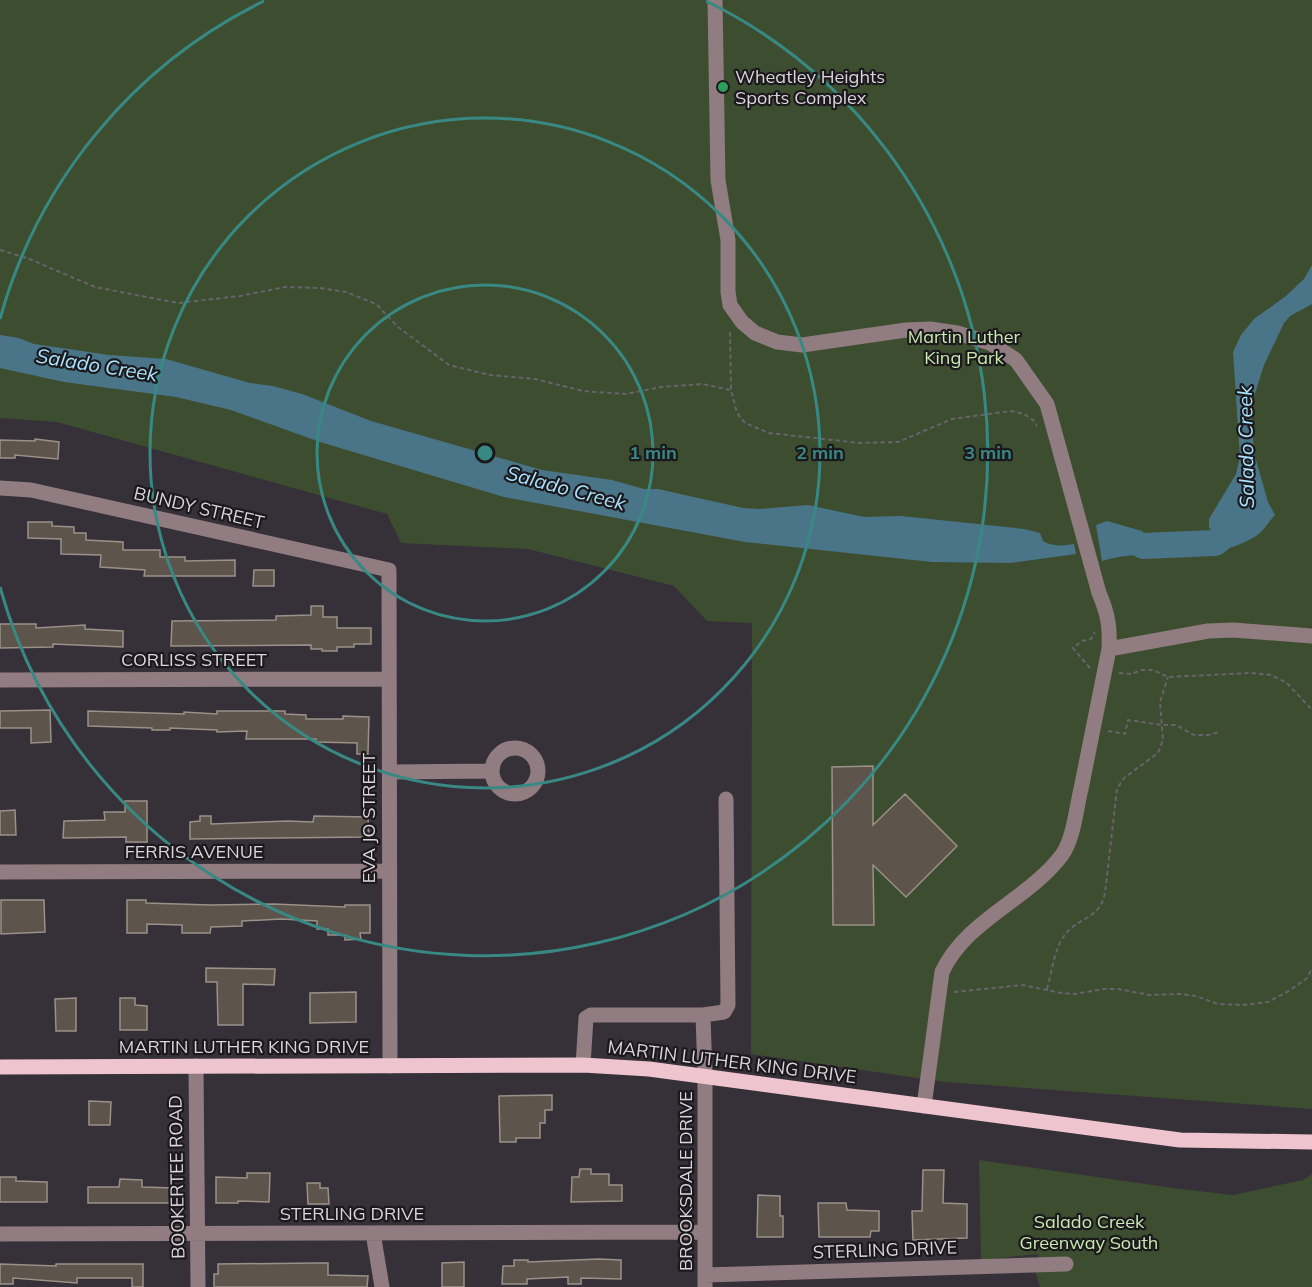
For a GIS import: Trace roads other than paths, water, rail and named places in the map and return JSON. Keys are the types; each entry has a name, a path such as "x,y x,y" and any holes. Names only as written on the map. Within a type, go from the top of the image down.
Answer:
{"main road":[{"name":"MARTIN LUTHER KING DRIVE","path":"0,1066 583,1065 650,1069 1180,1140 1307,1142"}],"street":[{"path":"715,0 718,180 728,240 730,305 742,322 755,333 777,342 802,345 906,330 930,329 957,333 990,343 1016,360 1047,404 1099,593 1108,615 1109,649 1071,831 1064,853 1044,875 960,943 949,957 942,972 924,1106"},
{"name":"BUNDY STREET","path":"0,488 31,490 389,570"},
{"name":"EVA JO STREET","path":"389,570 390,1066"},
{"path":"1109,649 1208,631 1233,630 1312,636"},
{"name":"CORLISS STREET","path":"0,680 388,679"},
{"path":"389,772 492,771"},
{"path":"583,1065 586,1018 591,1015 703,1016 724,1012 728,1005 726,799"},
{"name":"FERRIS AVENUE","path":"0,872 389,871"},
{"name":"BROOKSDALE DRIVE","path":"703,1016 705,1281"},
{"name":"BOOKERTEE ROAD","path":"196,1066 198,1287"},
{"name":"STERLING DRIVE","path":"0,1234 705,1232"},
{"path":"373,1233 382,1287"},
{"name":"STERLING DRIVE","path":"705,1281 1066,1264"}],"water":[{"path":"1312,265 1312,304 1290,316 1284,323 1264,365 1251,406 1254,453 1268,502 1275,515 1256,536 1218,551 1141,555 1102,561 1096,525 1107,521 1142,531 1152,541 1192,547 1204,546 1217,538 1217,535 1209,528 1209,519 1236,474 1240,457 1233,352 1241,335 1254,319 1286,296 1304,279"},
{"path":"0,335 19,338 34,344 109,355 166,359 250,383 273,386 302,394 371,421 542,470 612,480 644,489 658,489 743,508 808,505 864,517 901,516 1024,529 1040,533 1043,541 1051,544 1062,546 1074,544 1076,554 1011,563 932,562 745,542 504,497 320,442 231,410 176,397 64,382 0,368"}],"waterway":[{"name":"Salado Creek","path":"1143,546 1215,543 1235,527"}],"place":[{"name":"Wheatley Heights Sports Complex","path":"723,87"}],"park label":[{"name":"Martin Luther King Park","path":"964,347"},
{"name":"Salado Creek Greenway South","path":"1089,1232"}]}
